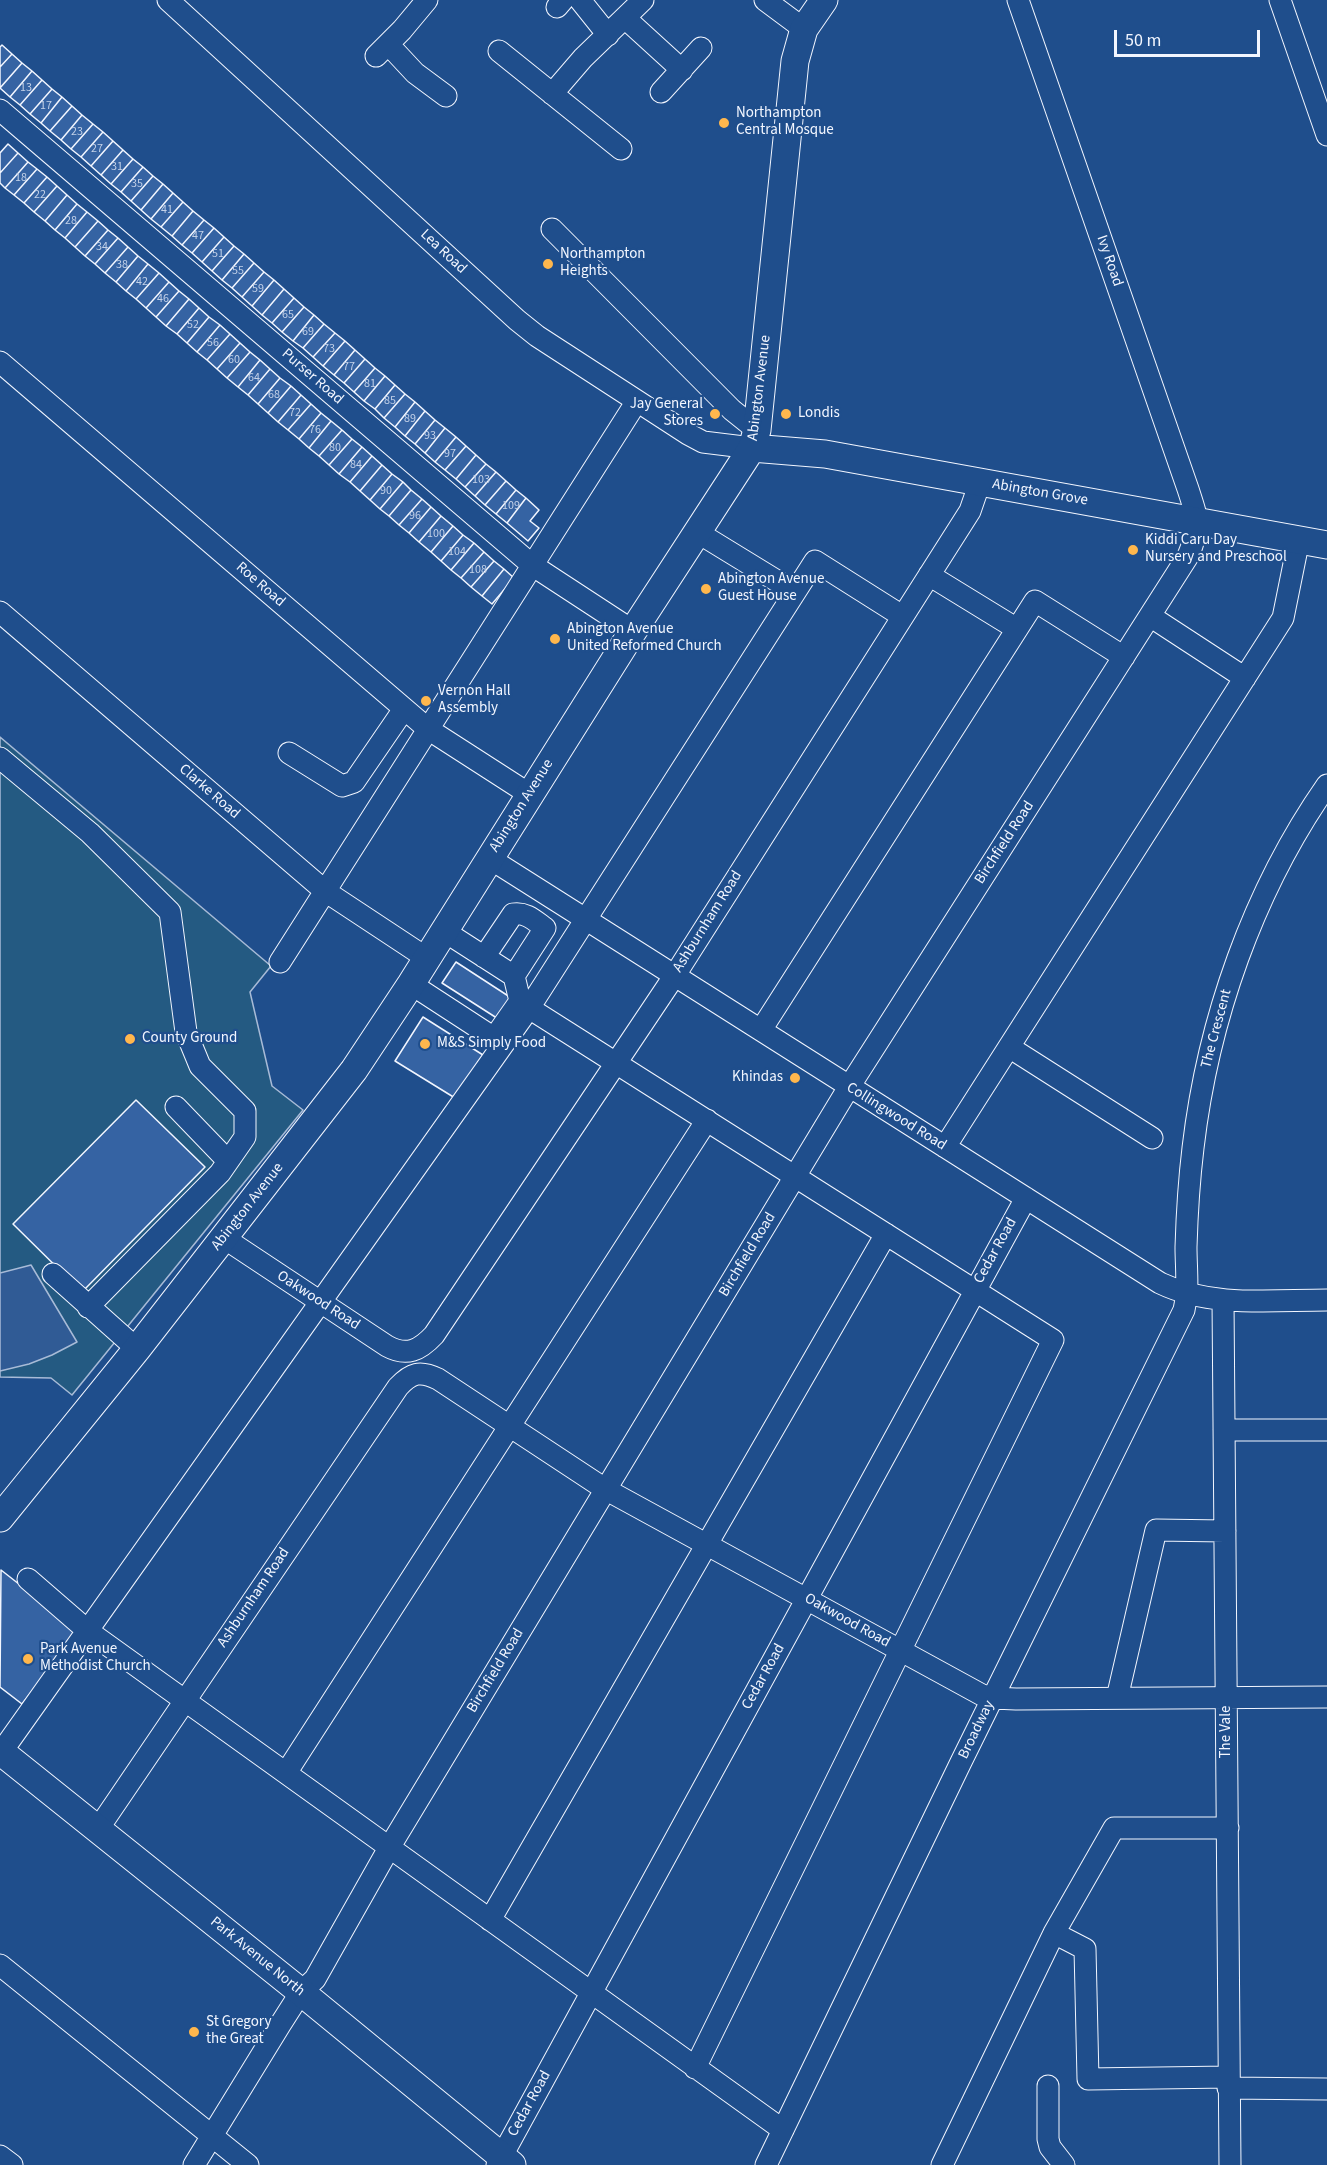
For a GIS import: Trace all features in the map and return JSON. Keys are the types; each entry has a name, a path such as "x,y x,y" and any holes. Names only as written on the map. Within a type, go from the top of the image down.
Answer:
{"main road":[{"name":"Abington Avenue","path":"0,1518 137,1349 354,1070 428,958 754,439 795,60 804,29 824,0"},
{"name":"Abington Grove","path":"754,439 825,454 1327,545"},
{"name":"Park Avenue North","path":"0,1753 301,1992 504,2162"}],"street":[{"name":"Lea Road","path":"168,0 537,336 679,429 703,442 754,439"},
{"path":"427,0 382,50 408,65 446,96"},
{"path":"580,0 608,35"},
{"path":"560,101 583,58 643,0"},
{"path":"765,0 804,29"},
{"name":"Ivy Road","path":"1018,0 1198,522"},
{"path":"1280,0 1327,135"},
{"path":"624,18 682,70"},
{"path":"661,92 701,48"},
{"path":"499,51 621,149"},
{"name":"Purser Road","path":"0,110 532,565 633,631"},
{"path":"552,229 732,410 754,439"},
{"name":"Roe Road","path":"0,362 428,729 530,794"},
{"path":"280,962 637,401"},
{"name":"Ashburnham Road","path":"417,1350 434,1335 675,975 970,510 980,482"},
{"name":"Birchfield Road","path":"194,2165 301,1992 315,1979 389,1848 849,1087 1188,556 1196,537 1198,522"},
{"path":"697,532 795,592"},
{"path":"945,1147 1282,618 1299,539"},
{"path":"0,1753 529,1008 815,561 902,616"},
{"path":"929,575 1017,629"},
{"path":"761,1030 1035,601 1124,657"},
{"name":"Clarke Road","path":"0,612 324,891 428,958"},
{"path":"1150,616 1245,678"},
{"path":"288,753 342,786 348,785 354,782 404,709"},
{"path":"0,758 90,833 170,912 186,1032 200,1066 245,1112 245,1137 220,1173 87,1307"},
{"name":"The Crescent","path":"1188,1294 1187,1217 1193,1146 1205,1076 1221,1008 1235,966 1261,903 1284,856 1327,785"},
{"name":"Collingwood Road","path":"489,858 1160,1283 1188,1294 1223,1300 1327,1300"},
{"path":"484,957 513,914 527,915 545,928 514,976"},
{"path":"411,984 494,1038 520,1000 514,976 444,932"},
{"path":"529,1008 1053,1340 695,2068"},
{"path":"1009,1047 1152,1138"},
{"path":"176,1107 228,1161"},
{"path":"286,1773 707,1120"},
{"name":"Cedar Road","path":"504,2162 591,1992 1026,1198"},
{"path":"490,1920 886,1234"},
{"name":"Oakwood Road","path":"224,1238 396,1351 407,1353 417,1350"},
{"path":"53,1274 87,1307 137,1349"},
{"name":"Broadway","path":"766,2165 1184,1310 1188,1294"},
{"name":"The Vale","path":"1223,1300 1230,2165"},
{"name":"Ashburnham Road","path":"98,1829 398,1387 407,1377 416,1372"},
{"name":"Oakwood Road","path":"416,1372 438,1379 605,1489 982,1695 993,1698 1327,1697"},
{"path":"1224,1430 1327,1430"},
{"path":"1117,1698 1156,1530 1225,1531"},
{"path":"28,1579 88,1631 783,2130"},
{"path":"942,2165 1054,1933 1114,1828 1228,1828"},
{"path":"1054,1933 1085,1949 1088,2079 1228,2083 1327,2090"},
{"path":"0,1965 248,2165"},
{"path":"1048,2085 1048,2139 1050,2147 1064,2165"},
{"path":"0,2156 12,2165"}],"shaded area":[{"name":"County Ground","path":"0,737 271,966 250,992 272,1086 303,1110 72,1395 51,1378 0,1377"},
{"path":"31,1265 77,1342 29,1364 0,1371 0,1273"}],"building":[{"path":"2,45 12,54 0,67 0,47"},
{"path":"12,54 22,63 0,88 0,67"},
{"path":"22,63 32,71 10,97 0,88"},
{"path":"32,71 42,80 20,105 10,97"},
{"path":"42,80 52,89 30,114 20,105"},
{"path":"52,89 62,97 41,123 30,114"},
{"path":"62,97 72,106 50,131 41,123"},
{"path":"72,106 82,115 61,140 50,131"},
{"path":"82,115 93,124 71,149 61,140"},
{"path":"93,124 103,132 81,157 71,149"},
{"path":"103,132 113,141 91,166 81,157"},
{"path":"113,141 123,150 101,175 91,166"},
{"path":"8,144 18,153 0,173 0,153"},
{"path":"123,150 133,159 111,184 101,175"},
{"path":"18,153 28,162 5,188 0,183 0,173"},
{"path":"133,159 143,167 121,192 111,184"},
{"path":"28,162 37,169 14,195 5,188"},
{"path":"143,167 153,176 131,201 121,192"},
{"path":"37,169 47,177 24,203 14,195"},
{"path":"153,176 163,184 141,210 131,201"},
{"path":"47,177 57,186 34,212 24,203"},
{"path":"163,184 173,193 151,219 141,210"},
{"path":"57,186 67,195 45,221 34,212"},
{"path":"173,193 183,202 161,227 151,219"},
{"path":"67,195 77,204 55,230 45,221"},
{"path":"183,202 193,211 172,236 161,227"},
{"path":"77,204 87,212 65,238 55,230"},
{"path":"193,211 204,220 182,245 172,236"},
{"path":"87,212 98,221 75,247 65,238"},
{"path":"204,220 214,228 192,253 182,245"},
{"path":"98,221 108,230 85,256 75,247"},
{"path":"214,228 224,237 202,262 192,253"},
{"path":"108,230 118,238 95,264 85,256"},
{"path":"224,237 234,246 212,271 202,262"},
{"path":"118,238 128,247 105,273 95,264"},
{"path":"234,246 244,254 222,280 212,271"},
{"path":"128,247 138,256 116,282 105,273"},
{"path":"244,254 254,263 232,288 222,280"},
{"path":"138,256 148,264 126,291 116,282"},
{"path":"254,263 264,272 242,297 232,288"},
{"path":"148,264 159,273 136,299 126,291"},
{"path":"264,272 274,280 252,306 242,297"},
{"path":"159,273 169,282 146,308 136,299"},
{"path":"274,280 284,289 262,315 252,306"},
{"path":"169,282 179,291 156,317 146,308"},
{"path":"284,289 294,298 272,323 262,315"},
{"path":"179,291 189,299 166,326 156,317"},
{"path":"294,298 304,307 282,332 272,323"},
{"path":"189,299 199,308 177,334 166,326"},
{"path":"304,307 314,315 293,341 282,332"},
{"path":"199,308 209,317 187,343 177,334"},
{"path":"314,315 324,324 303,348 293,341"},
{"path":"209,317 220,325 197,352 187,343"},
{"path":"324,324 335,333 313,357 303,348"},
{"path":"220,325 230,334 207,360 197,352"},
{"path":"335,333 345,341 323,366 313,357"},
{"path":"230,334 240,343 217,369 207,360"},
{"path":"345,341 355,350 334,375 323,366"},
{"path":"240,343 250,352 227,378 217,369"},
{"path":"355,350 365,359 344,383 334,375"},
{"path":"250,352 260,360 238,387 227,378"},
{"path":"365,359 375,368 354,392 344,383"},
{"path":"260,360 270,369 248,395 238,387"},
{"path":"375,368 385,376 364,401 354,392"},
{"path":"270,369 280,378 258,404 248,395"},
{"path":"385,376 395,385 375,409 364,401"},
{"path":"280,378 291,386 268,413 258,404"},
{"path":"395,385 405,394 384,418 375,409"},
{"path":"291,386 301,395 278,422 268,413"},
{"path":"405,394 415,402 395,427 384,418"},
{"path":"301,395 311,404 288,430 278,422"},
{"path":"415,402 425,411 405,436 395,427"},
{"path":"311,404 321,413 299,439 288,430"},
{"path":"425,411 435,420 415,444 405,436"},
{"path":"321,413 331,421 309,448 299,439"},
{"path":"435,420 445,428 425,453 415,444"},
{"path":"331,421 342,430 319,456 309,448"},
{"path":"445,428 456,437 435,462 425,453"},
{"path":"342,430 352,439 329,465 319,456"},
{"path":"456,437 466,446 445,470 435,462"},
{"path":"352,439 362,447 339,474 329,465"},
{"path":"466,446 476,455 456,479 445,470"},
{"path":"362,447 372,456 350,482 339,474"},
{"path":"476,455 486,464 465,487 456,479"},
{"path":"372,456 382,465 360,491 350,482"},
{"path":"486,464 496,472 475,496 465,487"},
{"path":"382,465 392,474 370,500 360,491"},
{"path":"496,472 506,481 485,505 475,496"},
{"path":"392,474 403,482 380,509 370,500"},
{"path":"506,481 516,490 496,514 485,505"},
{"path":"403,482 411,490 389,516 380,509"},
{"path":"411,490 422,499 399,525 389,516"},
{"path":"516,490 526,498 507,523 496,514"},
{"path":"526,498 539,510 530,521 539,528 528,541 507,523"},
{"path":"422,499 431,507 409,533 399,525"},
{"path":"431,507 441,516 419,542 409,533"},
{"path":"441,516 453,526 431,552 419,542"},
{"path":"453,526 463,535 441,561 431,552"},
{"path":"463,535 474,543 451,570 441,561"},
{"path":"474,543 484,552 461,578 451,570"},
{"path":"484,552 494,561 471,587 461,578"},
{"path":"494,561 504,569 482,596 471,587"},
{"path":"504,569 514,578 492,604 482,596"},
{"path":"456,962 516,1001 503,1022 442,983"},
{"path":"423,1017 483,1055 455,1098 395,1061"},
{"path":"136,1100 205,1167 82,1292 13,1224"},
{"name":"Park Avenue Methodist Church","path":"1,1570 79,1631 22,1704 0,1687"}],"place":[{"name":"Northampton Central Mosque","path":"724,123"},
{"name":"Northampton Heights","path":"548,264"},
{"name":"Jay General Stores","path":"715,414"},
{"name":"Londis","path":"786,414"},
{"name":"Kiddi Caru Day Nursery and Preschool","path":"1133,550"},
{"name":"Abington Avenue Guest House","path":"706,589"},
{"name":"Abington Avenue United Reformed Church","path":"555,639"},
{"name":"Vernon Hall Assembly","path":"426,701"},
{"name":"County Ground","path":"130,1039"},
{"name":"M&S Simply Food","path":"425,1044"},
{"name":"Khindas","path":"795,1078"},
{"name":"Park Avenue Methodist Church","path":"28,1659"},
{"name":"St Gregory the Great","path":"194,2032"}]}
